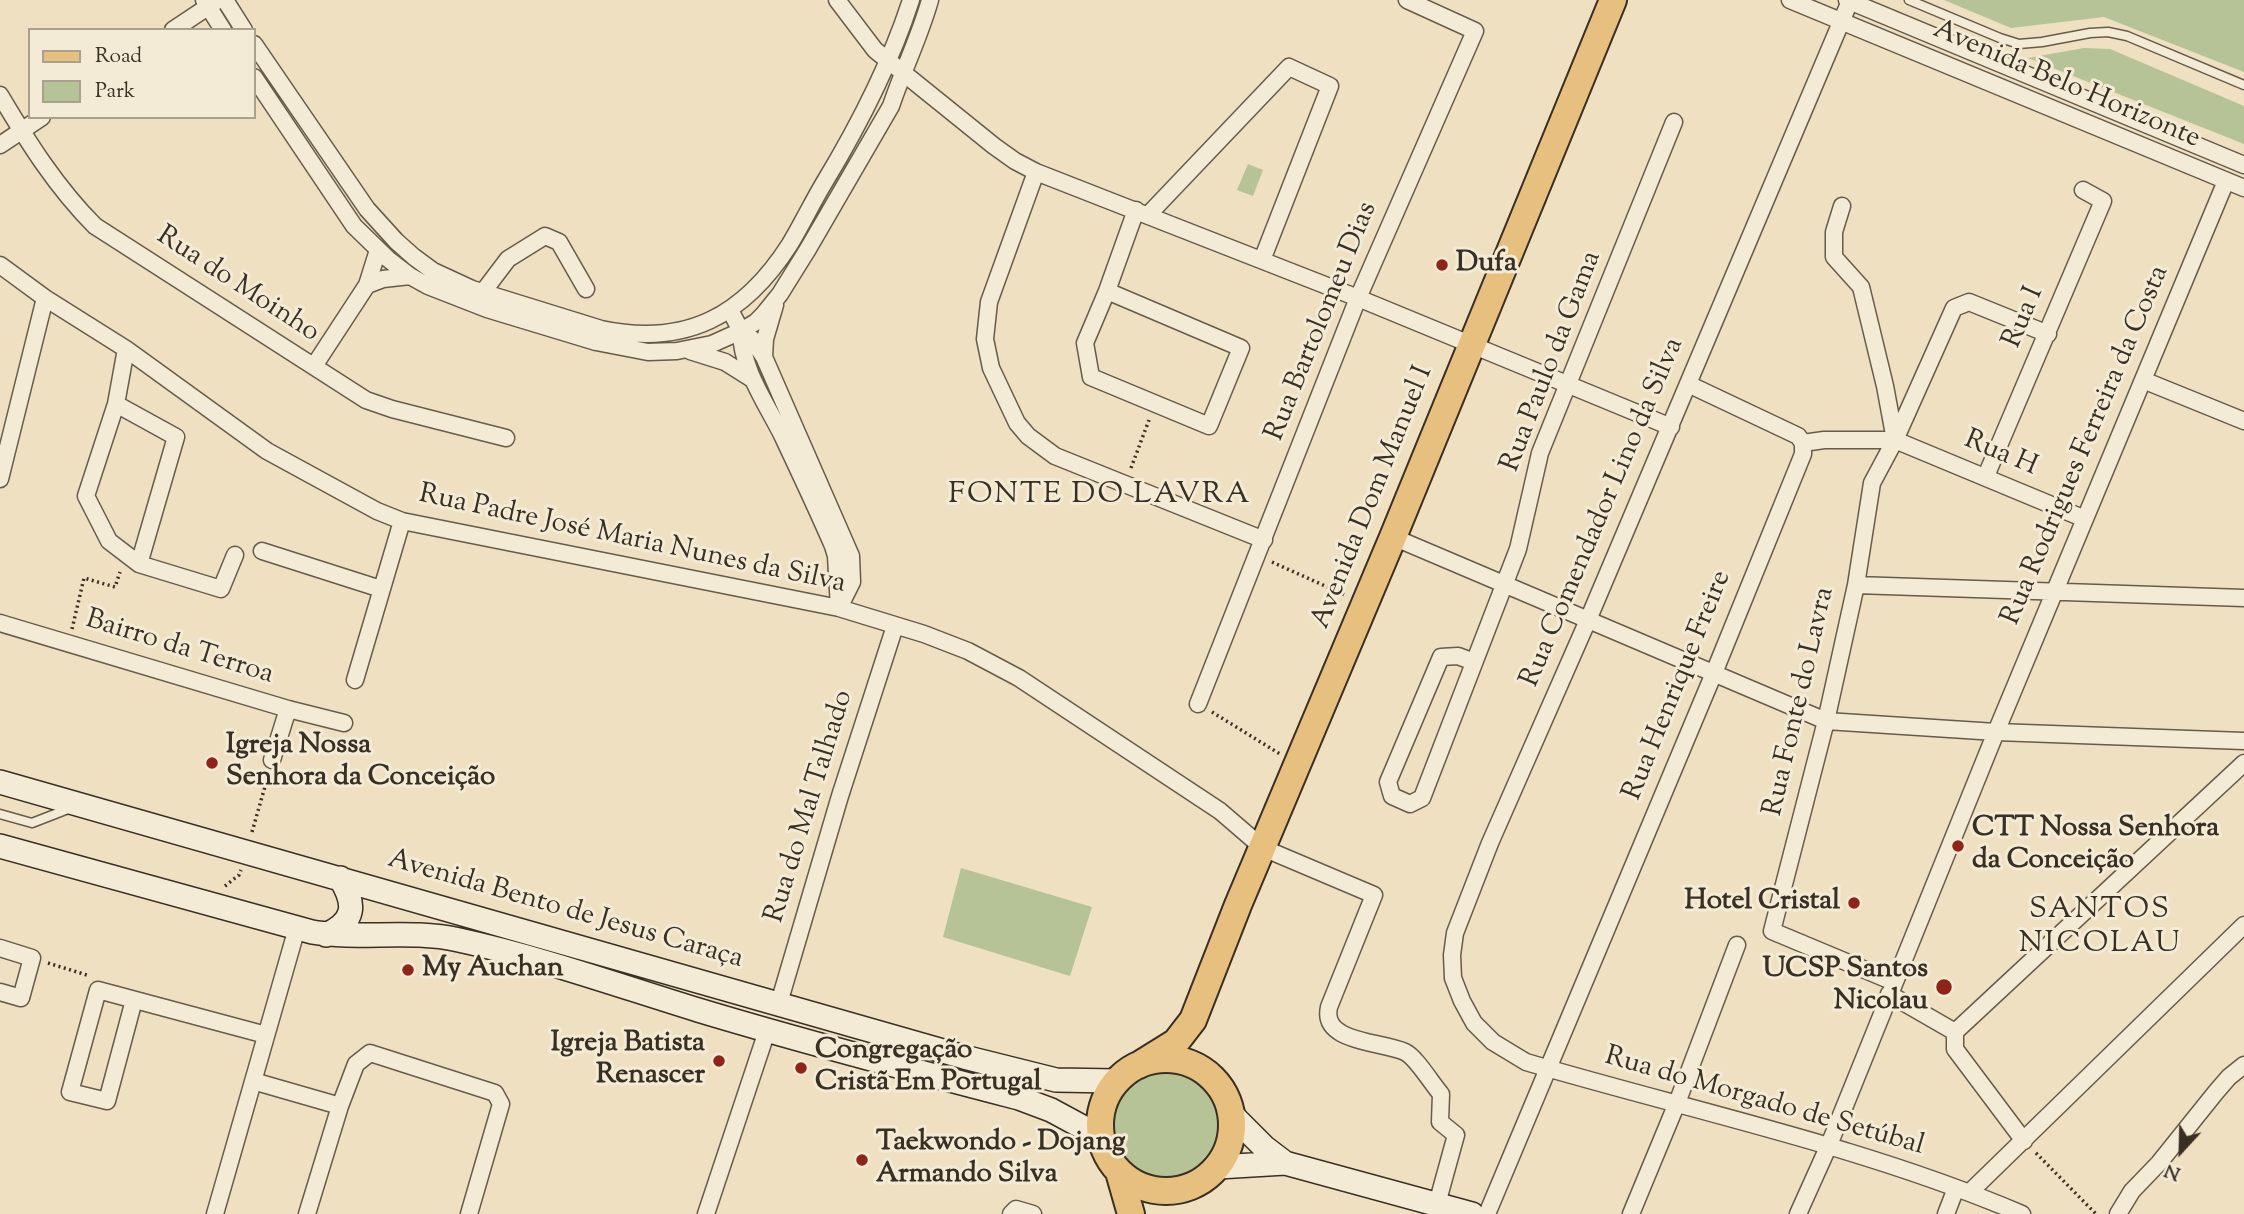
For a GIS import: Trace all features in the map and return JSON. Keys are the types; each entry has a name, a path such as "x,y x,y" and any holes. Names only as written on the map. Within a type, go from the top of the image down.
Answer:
{"main road":[{"name":"Avenida Dom Manuel I","path":"1139,1065 1176,1042 1193,1020 1613,0"},
{"name":"Avenida Bento de Jesus Caraça","path":"0,782 953,1054 1056,1080 1116,1081"},
{"name":"Avenida Bento de Jesus Caraça","path":"0,846 326,935 420,935 457,939 767,1031 1019,1098 1051,1110 1101,1136"},
{"path":"326,935 346,922 350,912 352,903 341,878"},
{"path":"1193,1020 1197,1044 1227,1103 1232,1132 1227,1151 1218,1167 1205,1180 1188,1188 1152,1190 1134,1183 1119,1172 1107,1156 1101,1136 1100,1117 1105,1098 1116,1081 1139,1065 1157,1060 1177,1060 1195,1066 1211,1077 1227,1103 1264,1147 1285,1163 1423,1206 1472,1214"},
{"path":"1218,1167 1285,1163"},
{"path":"1119,1172 1131,1214"},
{"path":"1146,1214 1170,1191"}],"street":[{"path":"225,0 243,28"},
{"path":"837,0 867,40 887,60 994,146 1036,172 1358,298 1671,427"},
{"path":"256,47 381,226 433,271 483,292 591,326 620,333 663,334 700,325 730,310 763,281 790,243 868,108 911,0"},
{"path":"256,81 343,210 378,250 410,276 466,301 596,342 648,352 683,350 712,344 756,323 777,299 891,106 930,0"},
{"name":"Rua Bartolomeu Dias","path":"1198,704 1358,298 1475,32 1407,0"},
{"name":"Avenida Belo Horizonte","path":"1790,0 2244,188"},
{"name":"Avenida Belo Horizonte","path":"1849,0 2244,165"},
{"name":"Rua Comendador Lino da Silva","path":"1493,1042 1474,1023 1453,978 1451,955 1455,933 1490,843 1671,427 1849,0"},
{"path":"176,28 210,2 222,28"},
{"path":"1107,291 1241,348 1209,426 1091,377 1085,343 1107,291 1142,213 1289,67 1330,86 1262,260"},
{"name":"Rua do Moinho","path":"0,95 21,131 70,201 95,226 366,400 506,438"},
{"path":"0,145 39,119"},
{"name":"Rua Paulo da Gama","path":"1475,662 1518,549 1540,453 1674,122"},
{"path":"1036,172 989,302 985,339 991,368 1017,423 1028,436 1055,456 1264,540"},
{"name":"Rua Rodrigues Ferreira da Costa","path":"1798,1214 2226,181"},
{"name":"Rua I","path":"1986,476 2103,201 2083,190"},
{"path":"1842,206 1835,232 1834,257 1861,287 1895,440"},
{"path":"483,292 508,259 545,236 559,242 586,289"},
{"path":"314,366 367,285 378,250"},
{"name":"Rua Padre José Maria Nunes da Silva","path":"0,265 45,298 126,349 267,451 377,512 402,521 839,608 924,634 968,651 1019,678 1220,811 1263,848 1374,895 1327,1016 1330,1025 1342,1034 1407,1053 1441,1094 1440,1122 1456,1135 1423,1206"},
{"path":"367,285 383,279 410,276"},
{"path":"0,480 45,298"},
{"path":"764,357 767,333 777,299"},
{"path":"1895,440 1954,308 1969,302 2048,334"},
{"path":"730,310 741,331 752,339 764,357 851,556 852,582 839,608"},
{"path":"741,331 746,363 783,436 836,556 839,608"},
{"path":"126,349 116,404 86,496 109,541 139,564 221,589 235,555"},
{"path":"683,350 725,362 750,376 756,383"},
{"path":"2143,380 2244,421"},
{"path":"1688,384 1798,436 1803,443"},
{"path":"116,404 176,437 139,564"},
{"name":"Rua H","path":"1803,443 1824,440 1895,440 2085,519"},
{"name":"Rua Fonte do Lavra","path":"1892,988 1772,931 1826,721 1856,585 1872,484 1895,440"},
{"name":"Rua Henrique Freire","path":"1487,1214 1714,673 1803,454 1803,443"},
{"path":"355,680 402,521"},
{"path":"1393,537 1826,721 1996,732 2244,741"},
{"path":"262,551 381,589"},
{"path":"1856,585 2244,598"},
{"name":"Bairro da Terroa","path":"0,623 288,709 344,723"},
{"name":"Rua do Mal Talhado","path":"779,1003 840,796 895,626"},
{"path":"1458,656 1475,662 1422,798 1410,804 1392,796 1388,782 1441,657 1458,656"},
{"path":"272,760 288,709"},
{"path":"2024,1141 1955,1049 1955,1032 2244,763"},
{"path":"1946,1214 1963,1190 2024,1141 2244,925"},
{"path":"215,1214 297,928"},
{"path":"1631,1214 1677,1103 1737,945"},
{"path":"0,948 32,958 21,998 0,992"},
{"path":"1892,988 1955,1032"},
{"path":"134,1000 107,1101 70,1091 98,990 266,1035"},
{"path":"706,1214 767,1031"},
{"name":"Rua do Morgado de Setúbal","path":"1493,1042 1526,1062 1829,1144 1963,1190 2022,1214"},
{"path":"307,1214 340,1106 356,1064 370,1053 495,1093 501,1104 469,1214"},
{"path":"2118,1214 2132,1191 2159,1163 2216,1092 2244,1065"},
{"path":"253,1081 340,1106"},
{"path":"1011,1214 1016,1209 1033,1214"}],"lane":[{"path":"1909,0 2019,44 2042,43 2090,33 2127,36 2244,85"},
{"path":"0,814 32,823 81,804"}],"path":[{"path":"1125,484 1146,429"},
{"path":"69,644 84,578 115,587 125,553"},
{"path":"1258,555 1353,598"},
{"path":"1198,704 1298,765"},
{"path":"214,905 218,892 239,875 272,760"},
{"path":"32,958 91,976 98,990"},
{"path":"2024,1141 2096,1214"}],"green space":[{"path":"1944,0 2244,0 2244,72 2104,17 2011,28"},
{"path":"2084,48 2110,49 2244,106 2244,144 2028,58"},
{"path":"1248,164 1263,170 1253,196 1237,190"},
{"path":"961,868 1092,907 1070,976 943,937"},
{"path":"1165,1073 1186,1077 1203,1089 1215,1106 1219,1127 1215,1148 1203,1165 1186,1177 1165,1181 1144,1177 1127,1165 1115,1148 1111,1127 1115,1106 1127,1089 1144,1077"}],"place":[{"name":"Dufa","path":"1442,265"},
{"name":"Igreja Nossa Senhora da Conceição","path":"212,763"},
{"name":"CTT Nossa Senhora da Conceição","path":"1958,846"},
{"name":"Hotel Cristal","path":"1854,903"},
{"name":"My Auchan","path":"408,970"},
{"name":"UCSP Santos Nicolau","path":"1944,987"},
{"name":"Igreja Batista Renascer","path":"719,1061"},
{"name":"Congregação Cristã Em Portugal","path":"801,1068"},
{"name":"Taekwondo - Dojang Armando Silva","path":"862,1160"}],"district":[{"name":"FONTE DO LAVRA","path":"1100,497"},
{"name":"SANTOS NICOLAU","path":"2100,929"}]}
